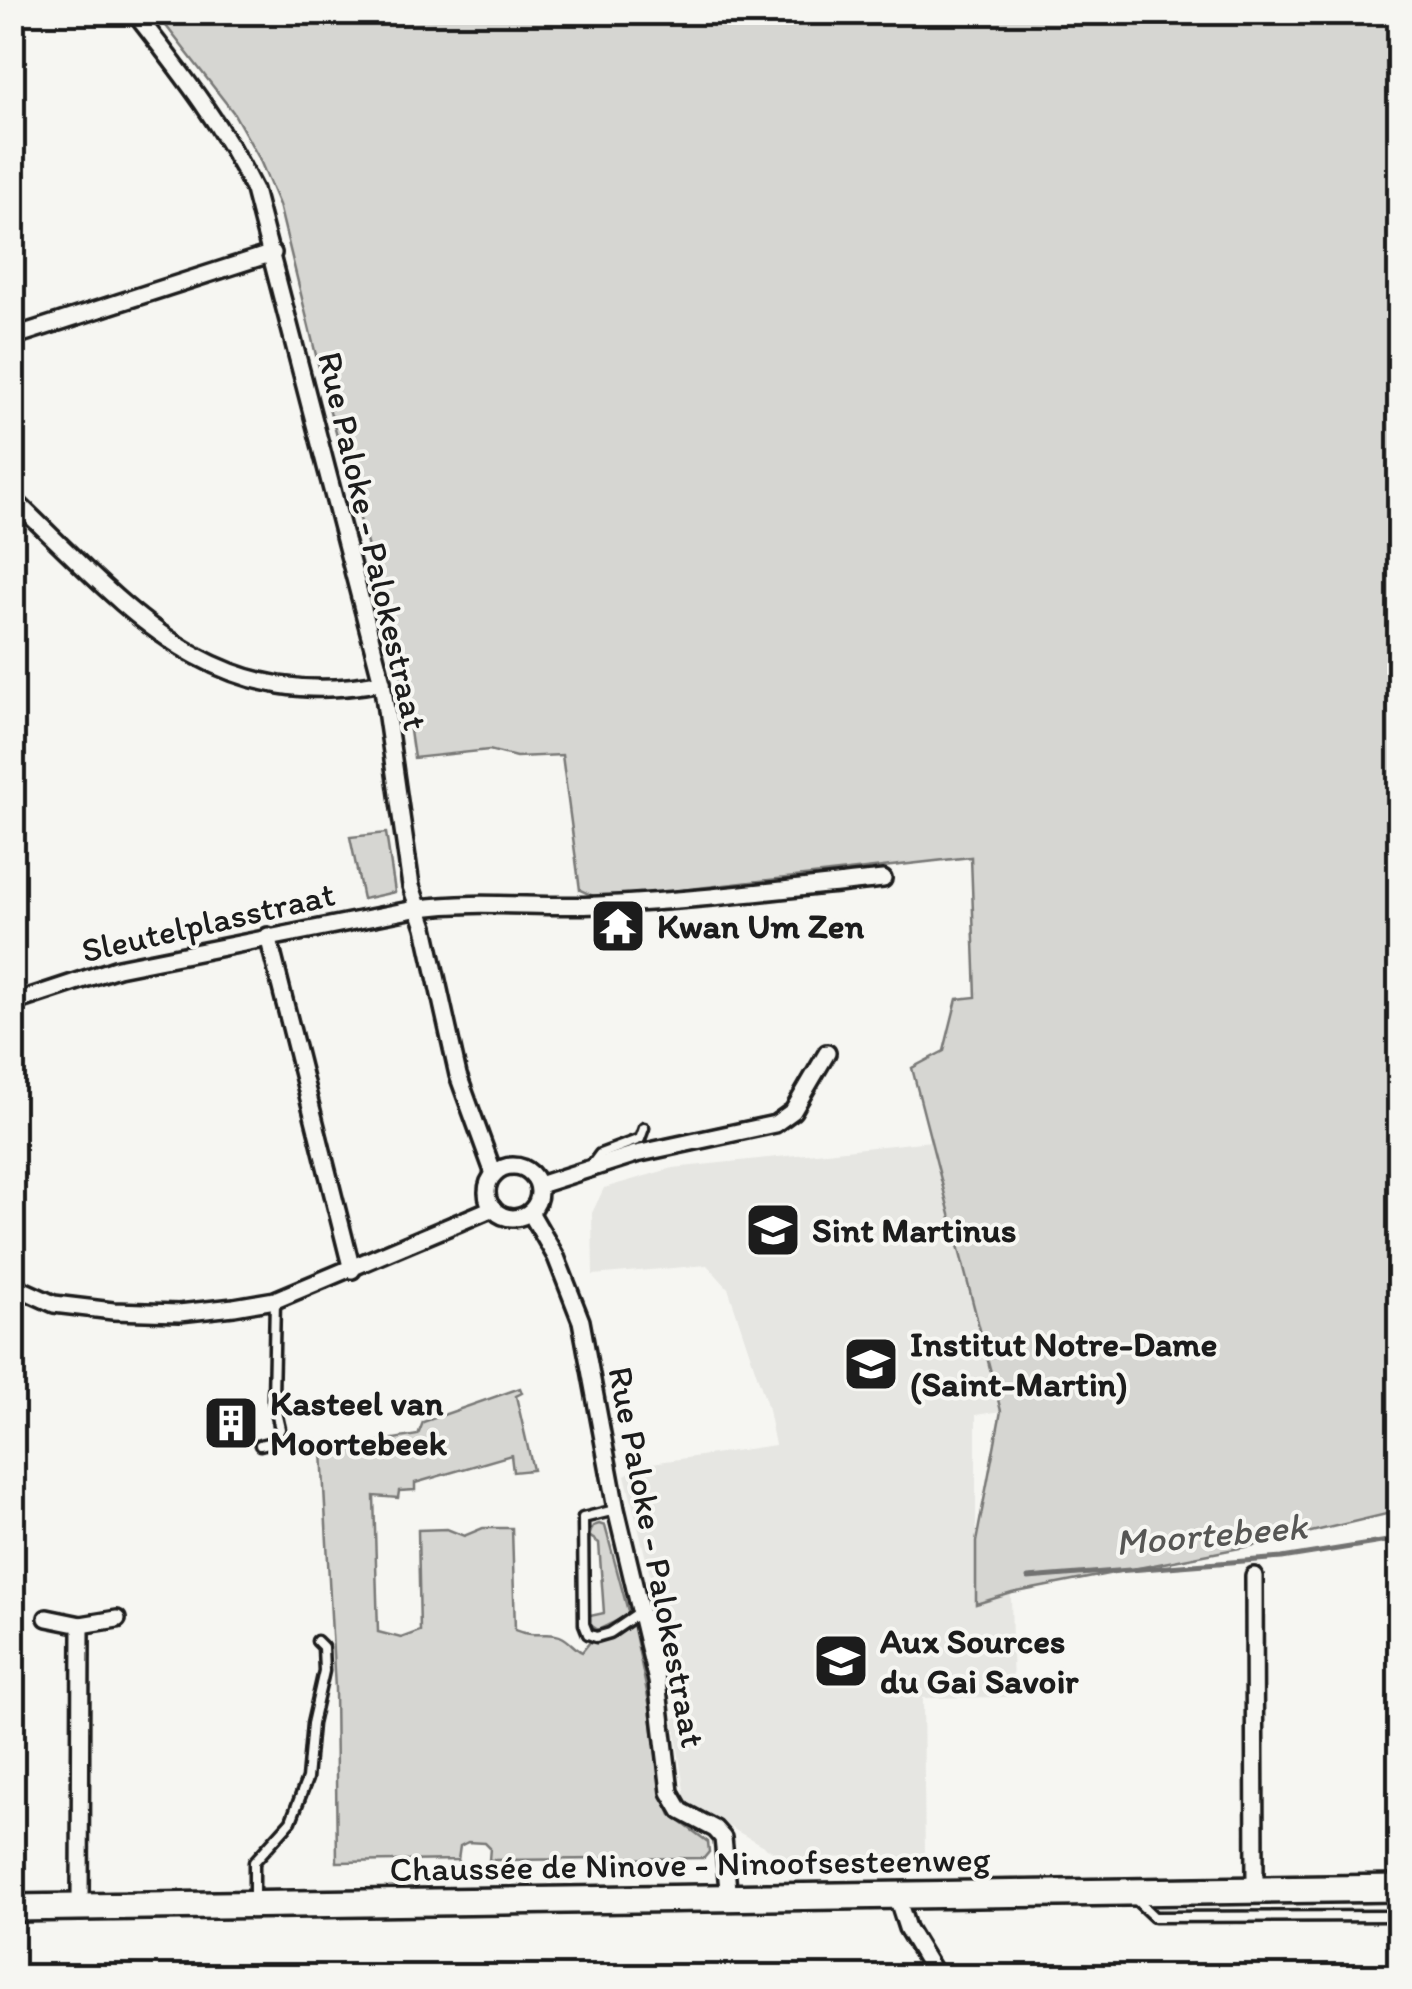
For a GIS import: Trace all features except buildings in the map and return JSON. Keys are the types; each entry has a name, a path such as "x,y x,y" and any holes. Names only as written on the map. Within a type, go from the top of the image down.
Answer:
{"main road":[{"name":"Chaussée de Ninove - Ninoofsesteenweg","path":"12,1908 1400,1888"}],"street":[{"name":"Rue Paloke - Palokestraat","path":"134,12 203,100 254,190 382,682 408,872 458,1074 494,1174 487,1190 492,1208"},
{"path":"12,337 272,252"},
{"path":"12,498 148,627 193,655 238,675 272,684 316,689 382,682"},
{"name":"Sleutelplasstraat","path":"12,1003 118,968 420,908 458,903 581,906 656,902 882,879"},
{"path":"268,936 352,1270"},
{"path":"539,1184 636,1154 775,1124 793,1111 826,1054"},
{"path":"12,1285 54,1304 114,1312 179,1313 275,1300 492,1208 506,1217 530,1212 540,1195 539,1184 528,1170 520,1166 502,1168 494,1174"},
{"name":"Rue Paloke - Palokestraat","path":"530,1212 556,1257 581,1321 616,1510 657,1681 670,1792 681,1812 715,1829 723,1838 729,1899"},
{"path":"1254,1576 1255,1888"},
{"path":"47,1618 81,1625 116,1619"},
{"path":"80,1907 81,1625"},
{"path":"897,1897 907,1928 936,1976"}],"lane":[{"path":"590,1169 600,1154 640,1140 644,1128"},
{"path":"260,1445 272,1442 280,1428 273,1399 275,1300"},
{"path":"616,1510 583,1518 584,1624 588,1634 596,1638 640,1612"},
{"path":"254,1905 254,1862 291,1821 307,1779 312,1724 324,1671 323,1647 317,1641"},
{"path":"1316,1888 1316,1916"},
{"path":"1127,1892 1154,1917 1400,1916"}],"shaded area":[{"path":"156,13 1399,13 1399,1511 1265,1543 1012,1593 976,1604 976,1542 1001,1411 912,1068 944,1051 957,999 976,997 971,857 595,897 580,890 562,755 516,757 489,750 414,758 403,684 387,616 328,404 279,205 233,112"},
{"path":"386,833 395,892 363,899 350,837"},
{"name":"Aux Sources du Gai Savoir","path":"931,1141 1001,1411 976,1415 976,1603 1011,1594 1013,1697 923,1698 925,1857 785,1858 692,1806 685,1798 674,1720 680,1712 625,1475 645,1464 775,1445 767,1405 728,1288 707,1265 593,1275 592,1213 604,1188 673,1168"},
{"path":"520,1388 522,1393 516,1396 533,1470 513,1472 511,1455 415,1483 415,1490 399,1491 398,1498 374,1496 378,1632 401,1638 420,1631 418,1530 447,1529 464,1536 483,1528 512,1528 515,1630 557,1635 582,1652 590,1642 600,1642 633,1623 650,1707 661,1792 671,1815 708,1842 709,1852 704,1858 489,1860 490,1848 485,1843 468,1842 460,1846 458,1860 337,1862 335,1689 322,1451 418,1435 423,1422"},
{"path":"593,1526 605,1526 629,1615 598,1630 589,1624 590,1616 604,1613 599,1543 589,1536"}],"waterway":[{"name":"Moortebeek","path":"1028,1578 1282,1558 1400,1539"}],"place":[{"name":"Kwan Um Zen","path":"618,926"},
{"name":"Sint Martinus","path":"773,1230"},
{"name":"Institut Notre-Dame (Saint-Martin)","path":"871,1364"},
{"name":"Kasteel van Moortebeek","path":"231,1423"},
{"name":"Aux Sources du Gai Savoir","path":"841,1661"}]}
